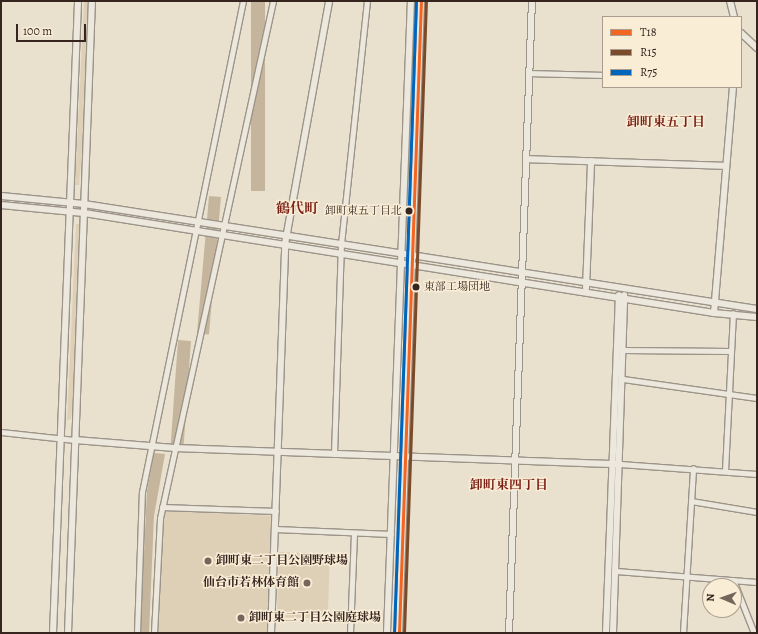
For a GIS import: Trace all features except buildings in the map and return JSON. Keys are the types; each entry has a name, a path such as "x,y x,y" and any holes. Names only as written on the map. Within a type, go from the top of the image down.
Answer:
{"street":[{"path":"53,633 71,213 78,1"},
{"path":"68,633 92,1"},
{"path":"137,633 142,492 243,1"},
{"path":"154,633 162,507 220,234 224,226 273,1"},
{"path":"271,633 285,244 329,1"},
{"path":"334,454 341,244 367,1"},
{"path":"388,633 400,263 411,1"},
{"path":"399,633 421,1"},
{"path":"508,633 532,1"},
{"path":"730,1 734,16"},
{"path":"742,34 757,48"},
{"path":"529,73 602,75"},
{"path":"714,313 733,88"},
{"path":"526,159 726,166"},
{"path":"586,292 590,161"},
{"path":"1,196 84,204 586,284 757,309"},
{"path":"1,205 71,213 84,213 714,313 733,313 757,317"},
{"path":"606,633 618,297 622,289"},
{"path":"613,633 624,350 625,298 622,289"},
{"path":"724,471 733,313"},
{"path":"624,350 730,352"},
{"path":"623,379 757,398"},
{"path":"1,432 62,439 175,448 620,464 693,468 757,474"},
{"path":"683,633 685,576 693,468"},
{"path":"691,501 757,512"},
{"path":"162,507 276,511"},
{"path":"275,530 391,534"},
{"path":"350,633 354,532"},
{"path":"616,571 709,578"},
{"path":"742,581 757,582"},
{"path":"742,603 754,633"}],"shaded area":[{"path":"84,1 88,1 84,130 79,185 75,185"},
{"path":"251,1 265,1 265,191 251,191"},
{"path":"209,196 221,197 209,335 197,333"},
{"path":"76,224 81,224 75,379 71,419 67,420"},
{"path":"178,340 191,341 184,446 171,445"},
{"path":"154,453 165,454 154,516 149,633 140,633 147,491"},
{"path":"170,510 272,516 268,633 156,633 162,519 164,513"},
{"path":"279,552 330,554 328,619 277,617"}],"transit line":[{"name":"R75","path":"394,633 416,1"},
{"name":"T18","path":"399,633 421,1"},
{"name":"R15","path":"404,633 426,1"}],"place":[{"name":"卸町東五丁目北","path":"409,211"},
{"name":"東部工場団地","path":"416,287"},
{"name":"卸町東二丁目公園野球場","path":"208,561"},
{"name":"仙台市若林体育館","path":"307,583"},
{"name":"卸町東二丁目公園庭球場","path":"241,618"}],"district":[{"name":"卸町東五丁目","path":"666,122"},
{"name":"鶴代町","path":"297,209"},
{"name":"卸町東四丁目","path":"509,485"}]}
